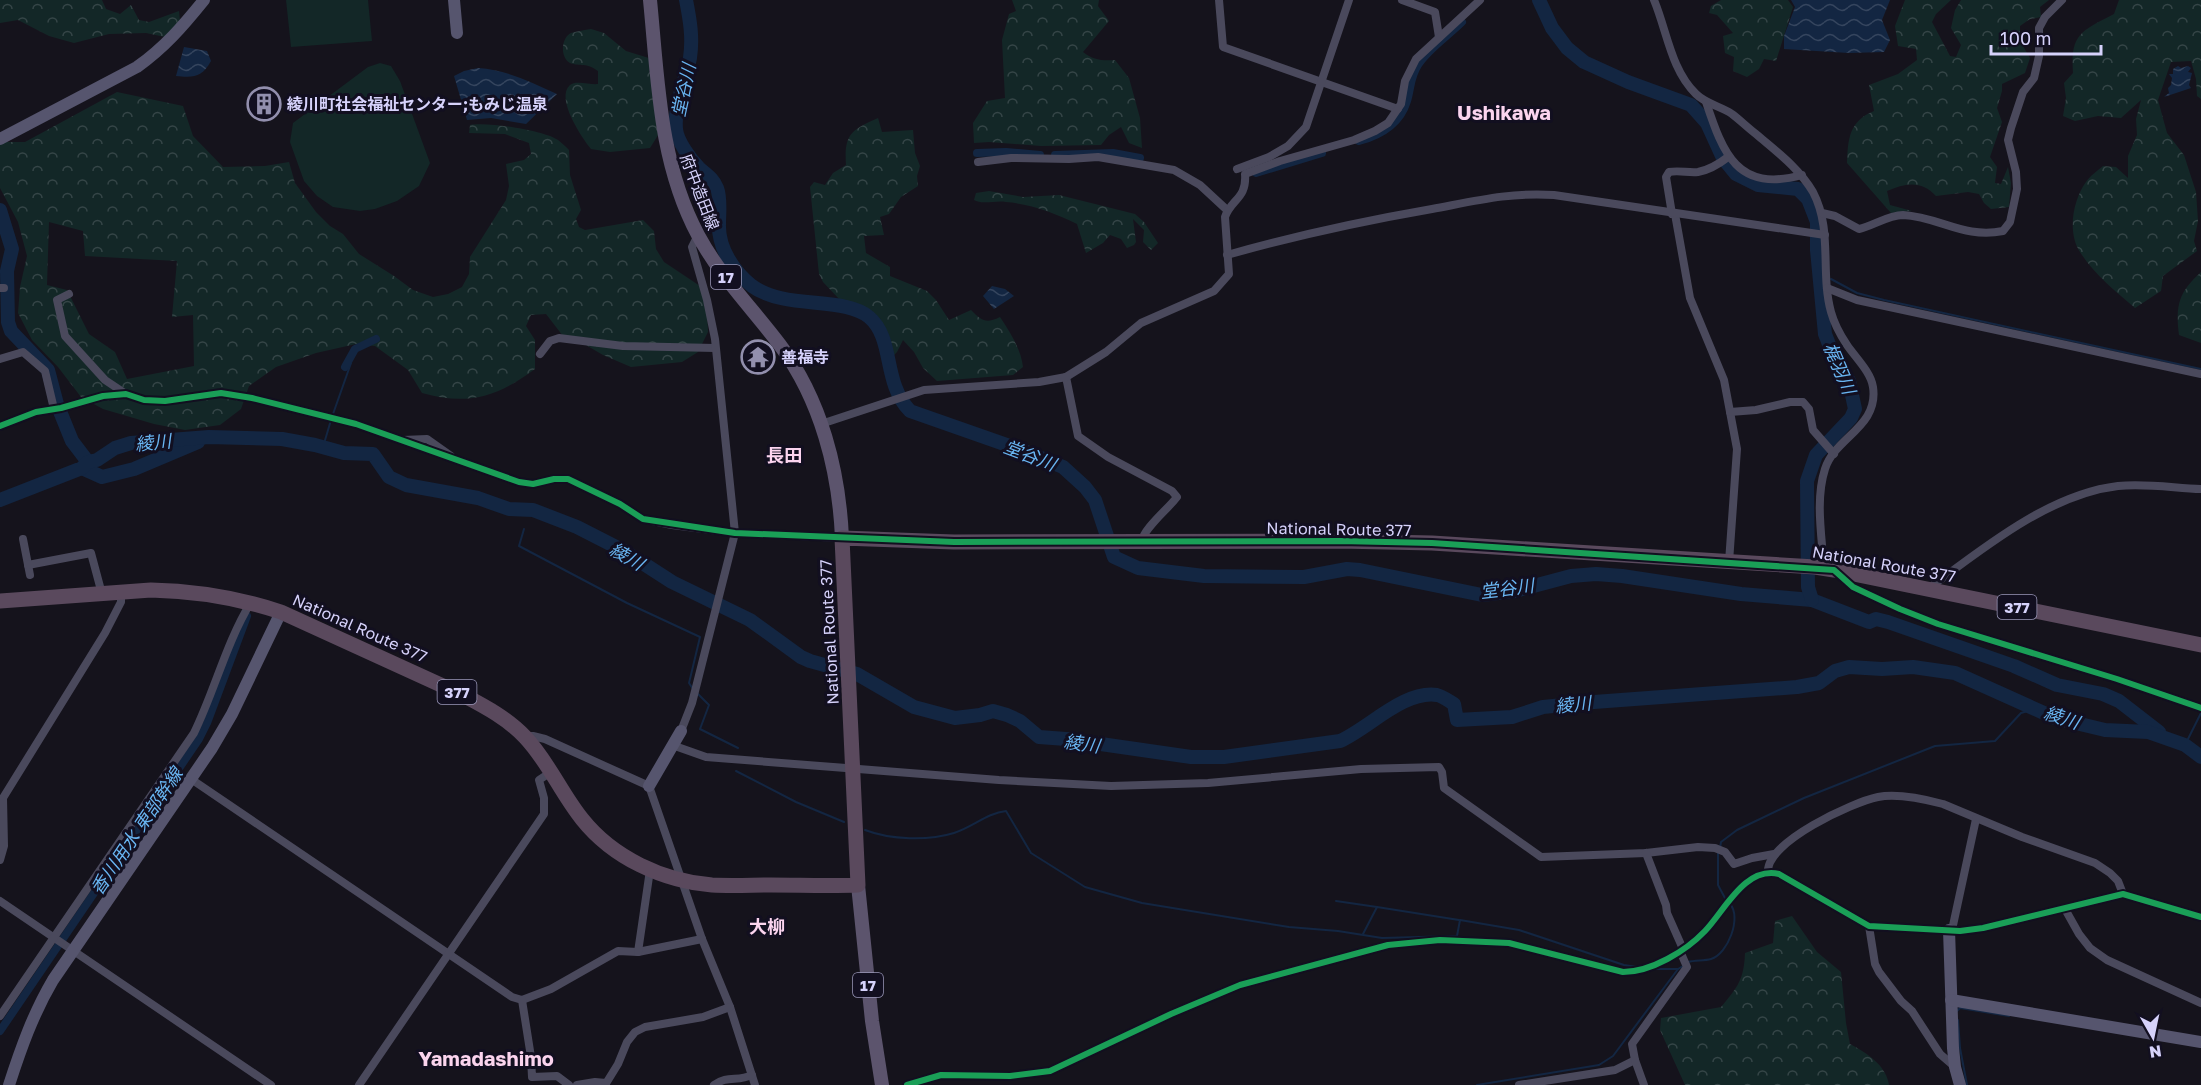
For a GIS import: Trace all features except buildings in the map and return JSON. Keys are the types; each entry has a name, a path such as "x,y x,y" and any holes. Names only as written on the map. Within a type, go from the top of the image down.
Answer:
{"highway":[{"name":"National Route 377","path":"0,601 170,590 251,602 281,612 491,710 524,736 583,819 596,834 619,853 650,870 681,880 712,885 858,885 843,538 954,542 1340,541 1432,543 1819,568 2201,645"}],"main road":[{"name":"府中造田線","path":"647,1 666,146 682,199 698,235 729,283 790,360 808,392 821,424 837,489 843,538"},
{"name":"17","path":"858,885 872,1021 882,1085"}],"street":[{"path":"0,139 137,67 176,35 204,0"},
{"path":"454,0 457,33"},
{"path":"1219,0 1223,47 1398,109"},
{"path":"1237,169 1269,158 1298,138 1306,127 1349,0"},
{"path":"1402,0 1435,12 1439,37"},
{"path":"821,424 924,390 1039,382 1066,377 1106,352 1141,323 1214,291 1229,274 1225,217 1227,210 1238,200 1246,184 1245,174 1376,131 1388,123 1401,104 1405,81 1416,59 1480,0"},
{"path":"1654,0 1681,75 1696,94 1706,102 1733,115 1802,175 1813,193 1821,213 1827,288 1832,314 1846,343 1873,384 1874,398 1869,416 1832,453 1825,468 1821,488 1819,568 1853,588 1919,616 2201,708"},
{"path":"1821,213 1835,216 1859,229 1901,215 1927,218 1975,234 2003,231 2010,222 2017,189 2016,172 2009,149 2011,128 2023,92 2034,78 2039,56 2039,28 2045,17 2062,0"},
{"path":"1706,102 1718,139 1728,158 1738,167 1748,174 1786,180 1802,175"},
{"path":"978,162 1011,158 1098,157 1174,170 1200,185 1227,210"},
{"path":"1728,158 1696,172 1680,170 1669,172 1666,177 1690,298 1724,380 1737,449 1729,562"},
{"path":"1227,255 1389,216 1495,196 1526,193 1554,195 1823,235"},
{"path":"649,786 681,731 692,703 735,533 715,339 692,247 698,235"},
{"path":"1827,288 1857,300 2201,374"},
{"path":"69,294 57,300 65,336 105,380 126,394 144,400 165,401 220,393 261,400 356,424 400,440 427,439 452,459 519,482 533,484 554,479 568,479 620,504 643,519 735,533 843,538"},
{"path":"540,354 550,341 559,338 623,346 715,348"},
{"path":"0,359 23,352 45,370 57,408"},
{"path":"1066,377 1078,436 1108,457 1172,491 1177,497 1142,536 1142,541"},
{"path":"0,426 36,412 103,396 126,394"},
{"path":"1730,412 1803,402 1809,409 1813,430 1832,453"},
{"path":"1928,590 1995,540 2050,508 2071,499 2118,486 2201,489"},
{"path":"22,540 30,575"},
{"path":"28,565 91,553 102,594"},
{"path":"0,860 4,846 1,799 105,633 121,602 121,592"},
{"path":"0,1017 56,939 194,733 237,625 251,602"},
{"path":"0,1082 9,1085 23,1041 69,948 191,779 232,714 281,612"},
{"path":"524,736 539,736 649,786 702,939 730,1007 755,1085"},
{"path":"672,745 706,757 853,765 999,780 1111,786 1208,783 1361,770 1438,767 1442,772 1444,788 1541,857 1715,848 1725,852 1734,864 1774,854"},
{"path":"359,1085 543,814 544,798 539,780 551,772"},
{"path":"191,779 512,997 522,1000 551,989 618,951 638,952 702,939"},
{"path":"1768,872 1774,854 1810,826 1878,797 1926,800 2095,863 2118,881 2123,894"},
{"path":"1960,1085 1955,1067 1950,930 1976,819"},
{"path":"1646,853 1683,956"},
{"path":"638,952 650,870"},
{"path":"1644,1085 1635,1060 1632,1044 1634,1040 1683,956 1750,880 1768,872 1779,874 1869,926 1950,930 1983,928 2123,894 2201,917"},
{"path":"0,901 271,1085"},
{"path":"2065,909 2090,948 2107,960 2201,1004"},
{"path":"1869,926 1875,964 1879,972 1900,1001 1912,1011 1940,1054 1955,1067"},
{"path":"907,1085 941,1075 1010,1076 1050,1071 1201,1000 1240,985 1388,945 1440,940 1509,943 1623,972 1634,972 1683,956"},
{"path":"522,1000 532,1077 557,1076 569,1085"},
{"path":"1951,1000 2201,1042"},
{"path":"578,1085 595,1082 605,1084 618,1064 627,1042 635,1032 645,1027 703,1017 730,1007"},
{"path":"1519,1085 1615,1070 1635,1060"},
{"path":"714,1085 724,1078 743,1079 752,1075"},
{"path":"958,1076 965,1085"}],"green space":[{"path":"0,0 102,0 106,9 120,14 131,5 139,20 149,22 179,11 180,21 165,37 146,33 109,34 74,43 49,36 18,20 0,23"},
{"path":"286,0 368,0 372,41 291,47"},
{"path":"1012,0 1099,0 1098,6 1109,21 1083,52 1098,59 1115,60 1129,78 1140,118 1142,148 1129,143 1121,127 1109,135 1101,145 1041,146 974,143 973,123 987,101 1005,98 1002,40 1009,14 1016,11"},
{"path":"1721,0 1788,0 1793,7 1776,61 1764,59 1759,69 1747,77 1733,71 1734,57 1725,53 1723,36 1733,33 1717,15 1709,13 1711,6"},
{"path":"1905,0 1951,0 1936,14 1932,22 1950,56 1956,57 1961,45 1951,28 1955,10 1961,0 2049,0 2040,7 2041,17 2030,19 2020,26 2020,41 2030,58 2025,73 2002,84 1997,108 2002,122 1990,157 1997,167 1995,183 2001,184 2008,167 2011,183 2009,207 1991,209 1979,194 1968,192 1936,196 1925,187 1913,184 1887,191 1890,205 1912,211 1891,213 1847,163 1849,139 1855,126 1859,120 1874,111 1869,85 1898,74 1917,60 1916,49 1898,46 1895,26"},
{"path":"2119,0 2201,0 2201,99 2197,96 2196,79 2191,61 2171,62 2158,100 2167,133 2184,155 2196,192 2198,221 2194,241 2197,251 2163,276 2161,291 2135,308 2105,282 2080,252 2074,235 2073,216 2081,189 2103,166 2116,167 2128,178 2128,156 2137,135 2136,119 2141,100 2121,118 2098,116 2075,121 2063,116 2066,98 2064,83 2073,73 2076,41 2086,30 2114,14"},
{"path":"591,29 604,33 626,51 652,59 660,132 650,148 610,152 591,149 572,118 566,91 573,84 598,84 598,71 570,63 563,52 564,43 571,33"},
{"path":"380,63 391,66 400,81 430,163 419,186 397,201 375,209 360,211 333,207 317,196 304,181 290,142 293,123 368,67"},
{"path":"117,92 183,106 193,136 223,167 265,166 289,162 295,183 316,212 330,226 343,234 359,254 413,290 433,297 448,294 462,287 469,274 470,257 506,200 509,186 506,164 524,160 531,154 529,143 505,134 469,133 470,125 502,126 541,133 558,140 569,150 570,175 581,210 576,219 579,227 585,230 643,220 654,231 656,249 664,262 700,286 707,309 708,332 698,352 682,362 631,367 579,341 563,336 546,314 531,315 526,326 535,340 535,369 495,392 468,399 454,399 422,393 408,370 375,346 356,344 316,353 276,367 249,386 241,409 220,425 185,430 154,424 103,409 81,397 58,367 32,340 18,313 20,287 27,256 18,222 0,188 0,142 25,142","holes":["49,222 83,231 85,256 177,261 172,317 193,315 194,366 127,379 115,352 89,334 67,290 47,285"]},
{"path":"878,118 882,132 913,130 915,153 920,166 917,176 918,186 901,197 889,214 880,217 884,235 864,236 866,253 890,267 890,276 927,291 949,320 971,310 984,320 1000,317 1022,360 1023,367 1013,375 937,381 923,368 914,352 903,340 897,352 890,359 885,336 873,317 842,302 823,282 819,274 810,187 814,182 825,185 833,173 846,165 846,146 851,134"},
{"path":"989,191 1023,197 1059,195 1135,214 1144,222 1158,243 1151,250 1143,242 1144,230 1133,219 1136,242 1134,245 1127,248 1121,239 1110,235 1103,243 1086,253 1077,224 1034,207 974,200 976,193"},
{"path":"2201,272 2201,343 2179,335 2178,307 2183,293"},
{"path":"1792,916 1817,952 1841,972 1850,1044 1880,1066 1889,1085 1685,1085 1660,1030 1661,1018 1721,1007 1739,982 1745,953 1773,943 1775,921"}],"water":[{"path":"1791,0 1890,0 1882,20 1890,40 1884,52 1849,53 1784,49 1784,36 1795,7"},
{"path":"184,47 207,51 211,61 201,73 188,77 176,76"},
{"path":"2178,66 2191,68 2188,72 2192,73 2189,85 2191,88 2164,97 2169,93 2168,88 2171,85 2172,78 2169,74 2173,74 2173,69"},
{"path":"478,68 509,74 557,94 526,124 491,118 467,120 454,76"},
{"path":"992,286 1005,289 1014,296 994,309 983,296"}],"waterway":[{"name":"堂谷川","path":"686,0 691,29 691,51 678,102 676,129 688,155 712,179 717,188 719,233 724,250 733,267 752,286 765,293 797,301 845,307 869,317 877,326 882,337 895,387 901,400 910,411 1063,467 1085,487 1095,500 1114,557 1138,568 1204,576 1304,577 1347,569 1360,570 1482,595 1515,591 1571,576 1596,574 1741,594 1812,600 1869,622 1876,619 1888,622 2014,666 2057,685 2103,694 2119,701 2159,732"},
{"name":"梶羽川","path":"1539,0 1552,28 1567,48 1584,62 1628,82 1691,105 1707,123 1723,158 1736,174 1758,185 1798,189 1808,199 1817,222 1817,250 1825,334 1832,352 1849,381 1855,409 1851,418 1816,455 1807,481 1808,587 1812,600"},
{"name":"香川用水 東部幹線","path":"1359,141 1382,132 1395,122 1404,109 1415,69 1422,59 1462,22"},
{"name":"香川用水 東部幹線","path":"977,153 1006,152 1040,155"},
{"name":"香川用水 東部幹線","path":"1055,155 1113,153 1140,158"},
{"name":"香川用水 東部幹線","path":"1256,173 1322,153"},
{"path":"0,210 12,249 7,271 8,322 11,331 48,370 57,404 72,441 88,462"},
{"path":"1831,279 1857,293 1884,300 2201,369"},
{"name":"香川用水 東部幹線","path":"345,367 355,349 376,339"},
{"path":"333,414 351,363 350,357"},
{"path":"323,447 331,420"},
{"name":"綾川","path":"0,500 82,468 88,462 97,460 115,448 131,443 209,437 282,439 344,453 373,454 389,477 406,485 478,498 509,509 533,510 577,527 624,551 672,582 750,620 801,657 857,674 914,707 955,718 993,711 1020,721 1039,737 1191,757 1224,757 1340,741 1399,704 1425,695 1437,695 1454,704 1457,720 1512,717 1543,707 1797,687 1819,683 1835,671 1849,667 1882,669 1913,667 1955,673 2055,718 2105,730 2148,732 2185,745 2201,757"},
{"path":"82,468 102,477 134,469 198,442"},
{"path":"524,529 519,546 627,603 700,637 689,683 693,689"},
{"name":"香川用水 東部幹線","path":"0,1031 199,739 247,616"},
{"path":"697,693 709,705 700,729 738,748"},
{"path":"1720,848 1721,842 1737,830 1804,798 1935,746 1995,741 2021,713 2035,709"},
{"path":"2185,745 2201,713"},
{"path":"736,771 796,802 844,822"},
{"path":"865,830 898,837 944,836 993,814 1006,811 1031,853 1085,887 1142,903 1289,927 1382,938 1457,936 1460,920 1519,930 1624,965 1637,967"},
{"path":"1718,853 1718,885 1726,900"},
{"path":"1336,901 1377,907"},
{"path":"1688,962 1711,959 1723,950 1734,926 1733,910 1730,904"},
{"path":"1363,934 1377,907 1459,920"},
{"path":"1477,1085 1599,1065 1613,1056 1678,969 1683,966"},
{"path":"1652,969 1678,969"},
{"path":"1957,1011 1960,1008 2009,1016"},
{"path":"1958,1020 1960,1048 1967,1085"}],"cycle path":[{"path":"0,426 36,412 61,408 103,396 126,394 144,400 165,401 221,393 252,398 356,424 519,482 533,484 554,479 568,479 620,504 643,519 735,533 954,542 1340,541 1432,543 1834,570 1853,587 1938,624 2117,679 2201,708"},
{"path":"907,1085 941,1075 1010,1076 1050,1071 1171,1014 1240,985 1388,945 1440,940 1509,943 1623,972 1634,971 1667,959 1688,946 1705,931 1746,883 1767,873 1779,874 1869,926 1960,931 1983,928 2123,894 2201,917"}],"place":[{"name":"綾川町社会福祉センター;もみじ温泉","path":"264,104"},
{"name":"善福寺","path":"758,357"}],"district":[{"name":"Ushikawa","path":"1504,112"},
{"name":"長田","path":"784,455"},
{"name":"大柳","path":"767,926"},
{"name":"Yamadashimo","path":"486,1058"}]}
